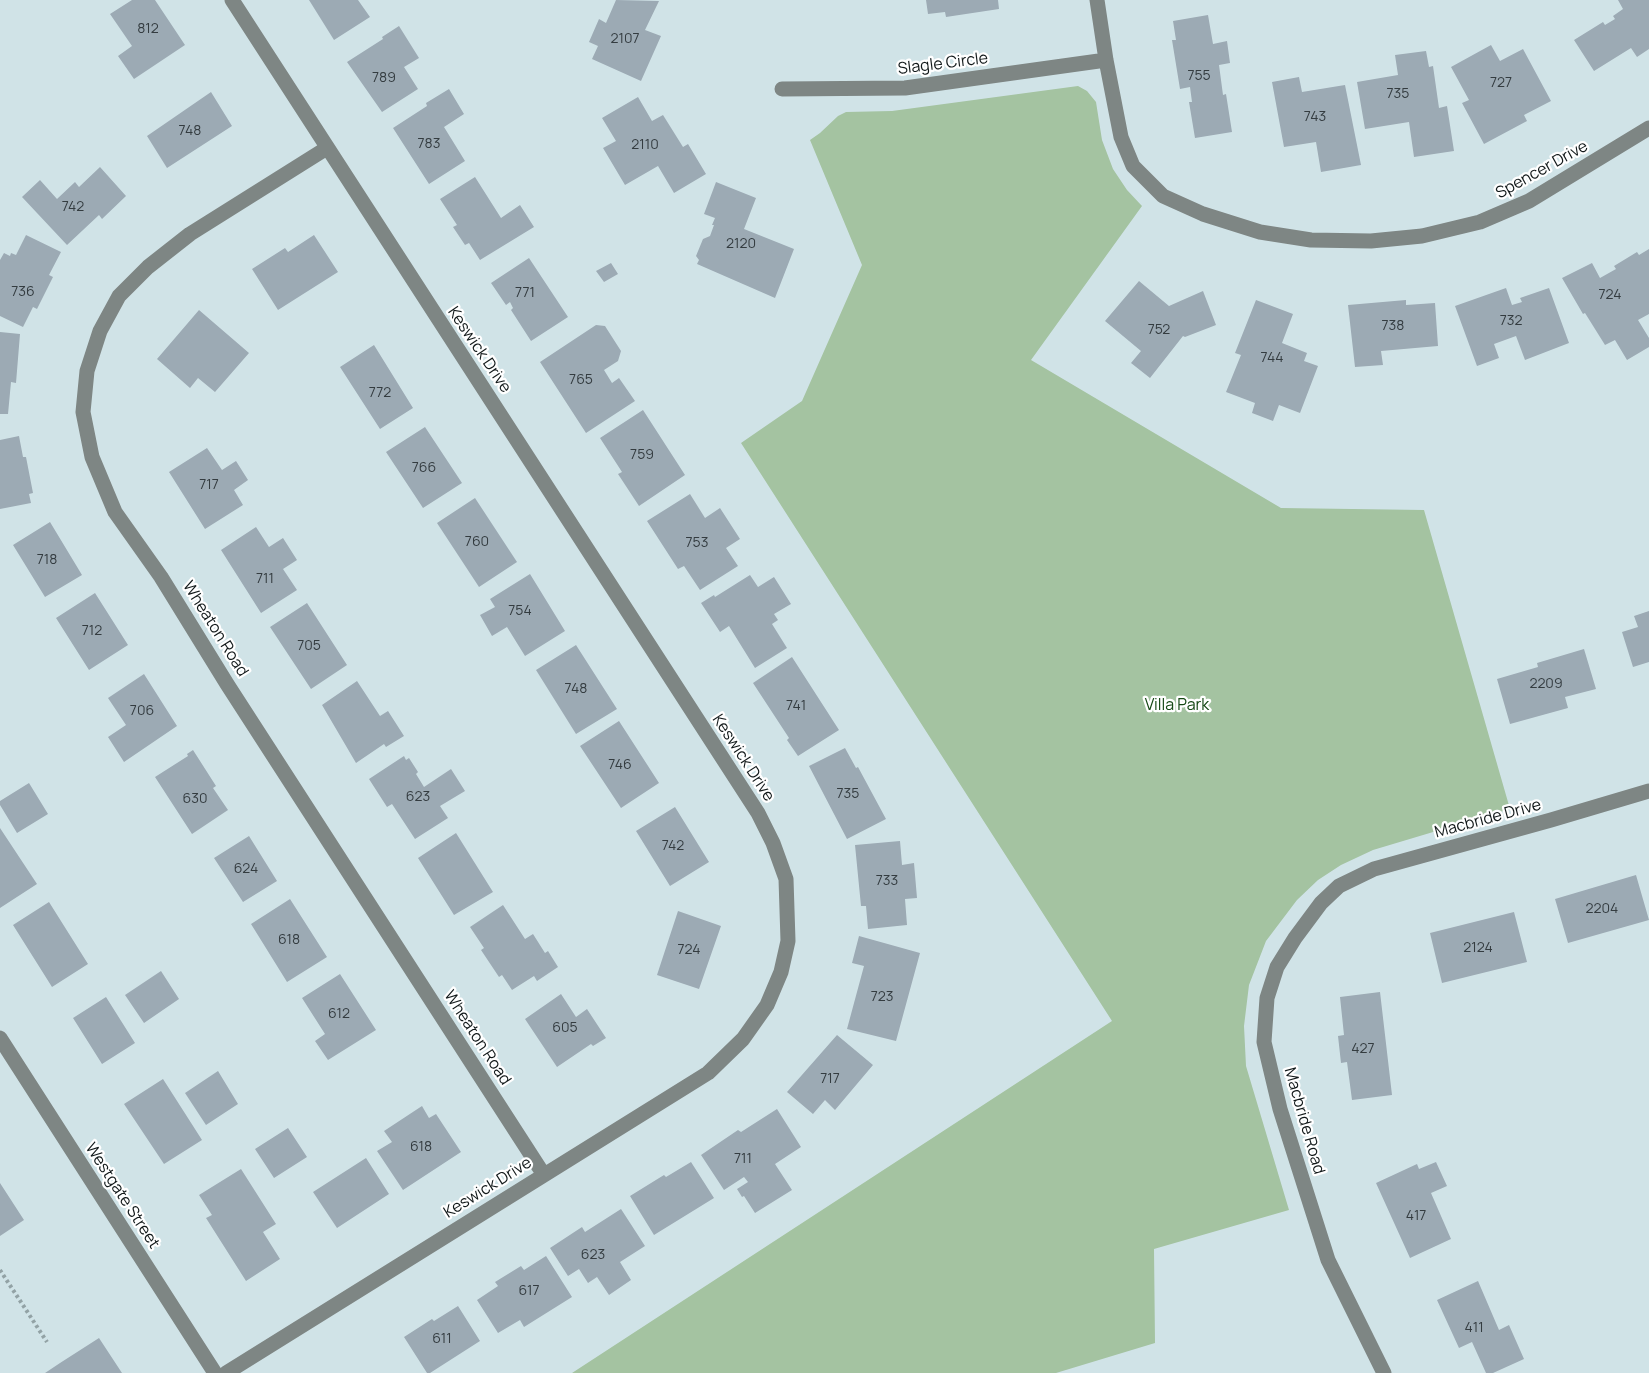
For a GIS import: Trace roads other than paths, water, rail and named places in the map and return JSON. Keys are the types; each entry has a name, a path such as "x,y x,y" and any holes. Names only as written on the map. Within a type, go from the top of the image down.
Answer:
{"street":[{"name":"Keswick Drive","path":"226,1373 708,1073 743,1038 767,1005 781,972 788,941 786,879 773,843 758,813 232,0"},
{"name":"Spencer Drive","path":"1097,0 1121,137 1133,166 1162,195 1203,214 1260,232 1311,240 1381,240 1422,236 1480,222 1529,201 1649,128"},
{"name":"Slagle Circle","path":"782,89 905,88 1106,60"},
{"name":"Wheaton Road","path":"327,148 190,234 148,267 119,296 100,330 87,371 83,412 92,457 115,512 161,577 227,684 544,1175"},
{"name":"Macbride Drive","path":"1339,886 1374,869 1649,791"},
{"name":"Macbride Road","path":"1339,886 1321,903 1301,929 1277,967 1267,998 1264,1042 1280,1109 1328,1260 1384,1373"},
{"name":"Westgate Street","path":"0,1038 215,1373"}],"park label":[{"name":"Villa Park","path":"1177,706"}]}
